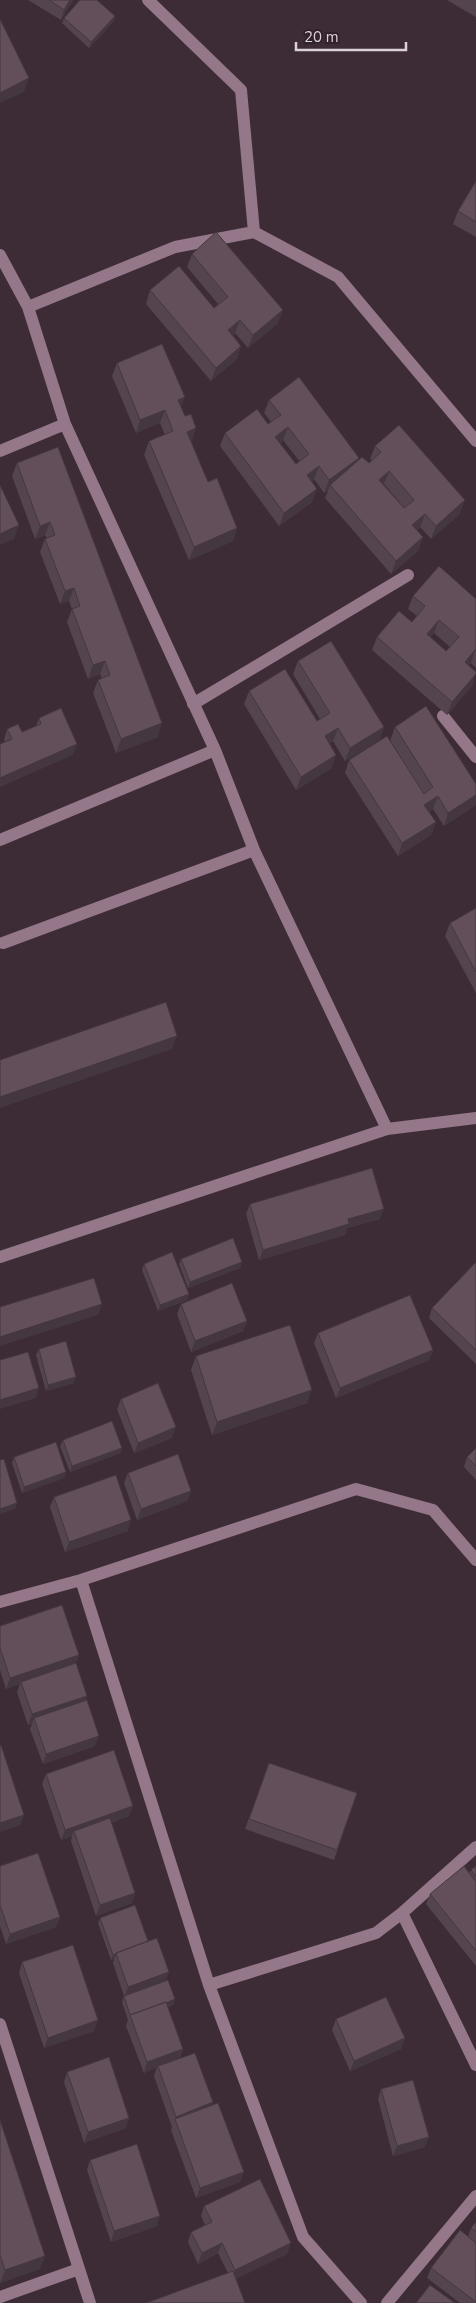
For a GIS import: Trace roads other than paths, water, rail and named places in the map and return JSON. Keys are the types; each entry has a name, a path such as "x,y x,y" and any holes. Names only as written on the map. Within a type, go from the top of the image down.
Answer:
{"street":[{"path":"148,0 241,90 254,232"},
{"path":"28,306 175,247 254,232 338,277 476,441"},
{"path":"0,255 28,306 65,424 215,750 254,850 387,1129"},
{"path":"0,451 65,424"},
{"path":"193,704 408,575"},
{"path":"442,716 476,757"},
{"path":"0,840 215,750"},
{"path":"3,943 254,850"},
{"path":"0,1258 387,1129 476,1118"},
{"path":"0,1602 81,1580 356,1488 433,1510 476,1560"},
{"path":"81,1580 209,1985 303,2237 361,2303"},
{"path":"209,1985 376,1933 402,1913 476,1847"},
{"path":"402,1913 476,2065"},
{"path":"0,2024 90,2303"},
{"path":"387,2303 476,2196"},
{"path":"0,2297 79,2268"}]}
